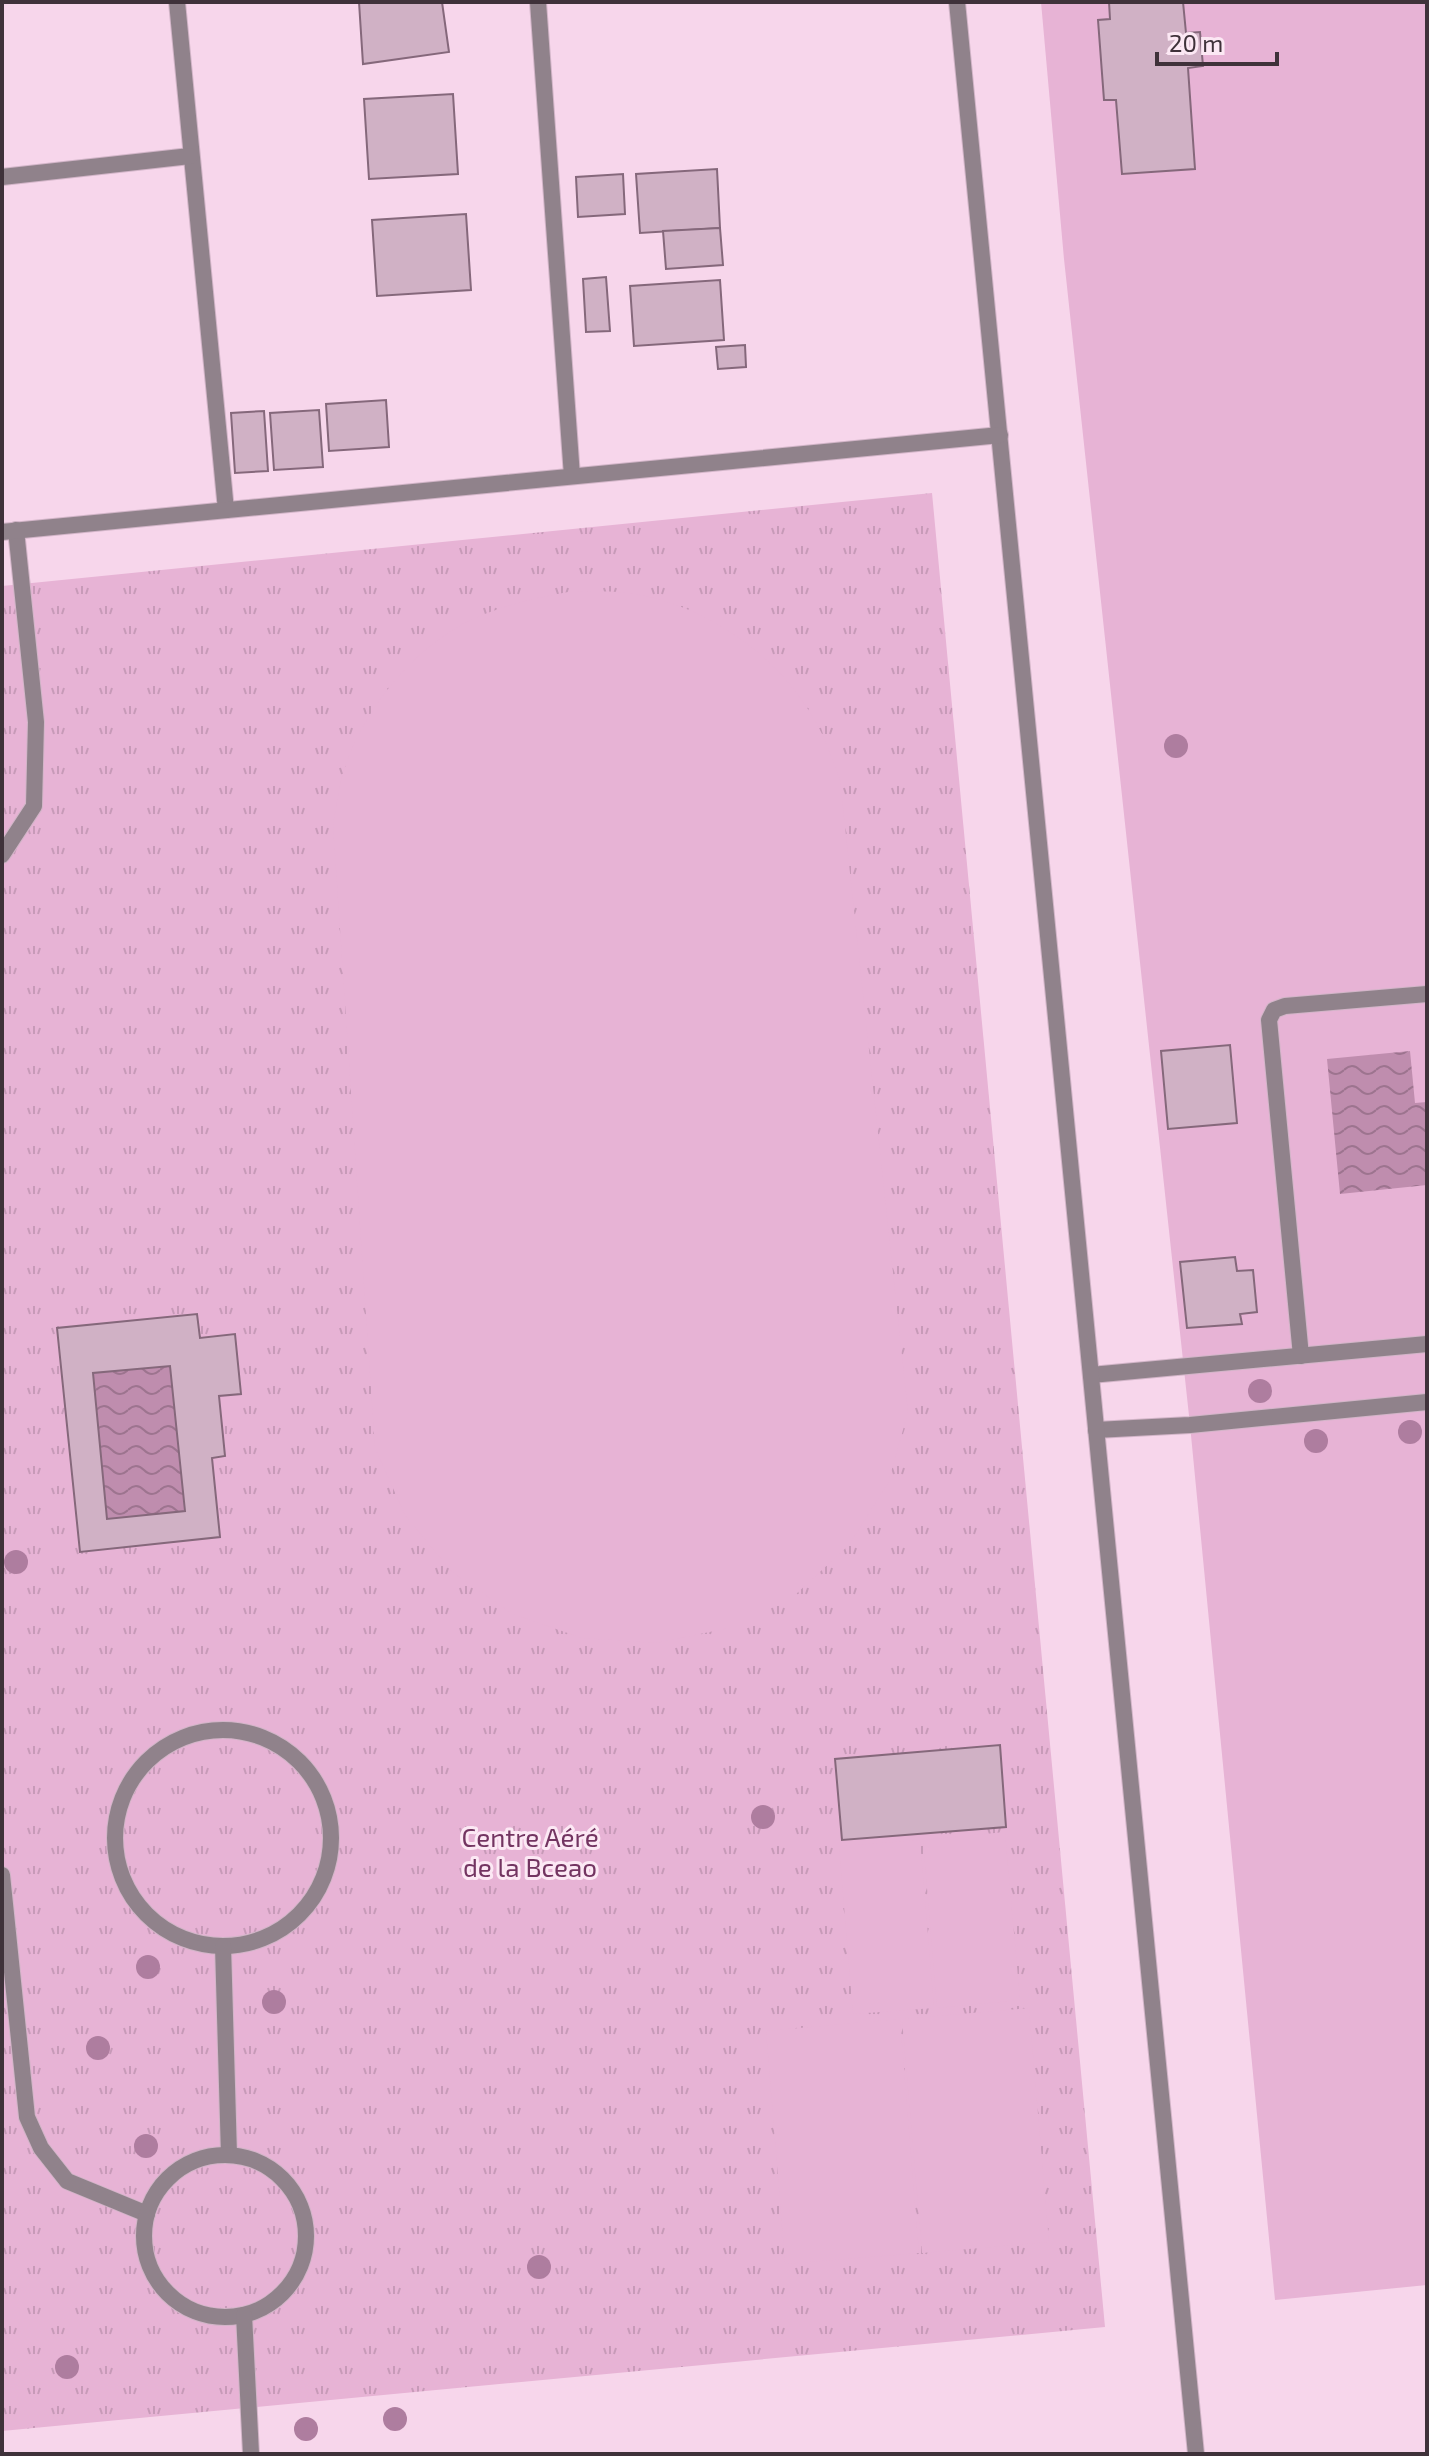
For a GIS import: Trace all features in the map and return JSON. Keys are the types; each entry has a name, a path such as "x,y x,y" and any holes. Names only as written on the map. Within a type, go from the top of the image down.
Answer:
{"street":[{"path":"177,2 226,510"},
{"path":"538,2 572,476"},
{"path":"957,2 1196,2454"},
{"path":"2,177 190,156"},
{"path":"2,855 34,806 36,722 9,531 1000,435"},
{"path":"1301,1356 1269,1020 1274,1010 1285,1006 1427,994"},
{"path":"1091,1375 1427,1344"},
{"path":"1096,1430 1190,1425 1427,1402"},
{"path":"227,1729 266,1739 300,1761 323,1793 332,1833 327,1872 308,1908 277,1933 239,1946 223,1946 198,1944 162,1929 133,1901 116,1864 114,1824 127,1786 152,1755 187,1735 227,1729"},
{"path":"2,1875 27,2117 41,2148 67,2181 147,2214"},
{"path":"223,1946 229,2155"},
{"path":"214,2154 229,2155 249,2157 281,2174 302,2203 308,2239 299,2273 276,2301 244,2315 217,2317 192,2311 170,2297 153,2276 144,2252 147,2214 155,2193 180,2167 214,2154"},
{"path":"244,2315 251,2454"}],"green space":[{"path":"1041,2 1427,2 1427,2285 1275,2300 1190,1425 1064,259"},
{"name":"Centre Aéré de la Bceao","path":"932,493 1105,2327 2,2431 2,586"},
{"path":"568,592 618,592 649,597 680,606 710,620 738,637 787,681 806,706 827,745 840,780 908,1412 888,1483 849,1545 795,1595 729,1628 656,1643 582,1638 513,1614 452,1572 405,1515 375,1448 333,825 341,783 350,753 375,706 410,664 430,646 451,631 485,614 520,602"},
{"path":"1005,1832 1020,2000 937,2008 923,1840"},
{"path":"920,1840 934,2008 853,2014 839,1846"},
{"path":"1029,2008 1049,2242 922,2253 902,2019"},
{"path":"900,2019 919,2253 785,2264 766,2031"}],"water":[{"path":"1410,1051 1415,1103 1427,1102 1427,1185 1340,1194 1327,1059"},
{"path":"170,1366 185,1511 107,1519 93,1373"}],"building":[{"path":"359,2 442,2 449,52 363,64"},
{"path":"1109,2 1183,2 1186,33 1200,32 1203,66 1188,68 1195,169 1122,174 1116,100 1104,100 1098,20 1110,19"},
{"path":"453,94 458,174 369,179 364,99"},
{"path":"717,169 720,228 640,233 636,174"},
{"path":"623,174 625,214 578,217 576,177"},
{"path":"466,214 471,290 377,296 372,220"},
{"path":"720,228 723,265 666,269 663,231"},
{"path":"606,277 610,331 586,332 583,279"},
{"path":"720,280 724,340 634,346 630,286"},
{"path":"745,345 746,367 718,369 716,347"},
{"path":"386,400 389,447 329,451 326,404"},
{"path":"319,410 323,467 274,470 270,413"},
{"path":"264,411 268,471 235,473 231,413"},
{"path":"1230,1045 1237,1123 1168,1129 1161,1051"},
{"path":"1235,1257 1237,1271 1253,1270 1257,1312 1240,1314 1242,1324 1187,1328 1180,1262"},
{"path":"197,1314 200,1338 235,1334 241,1394 219,1396 225,1456 212,1458 220,1537 80,1552 57,1328","holes":["170,1366 185,1511 107,1519 93,1373"]},
{"path":"1000,1745 1006,1827 842,1840 835,1759"}]}
